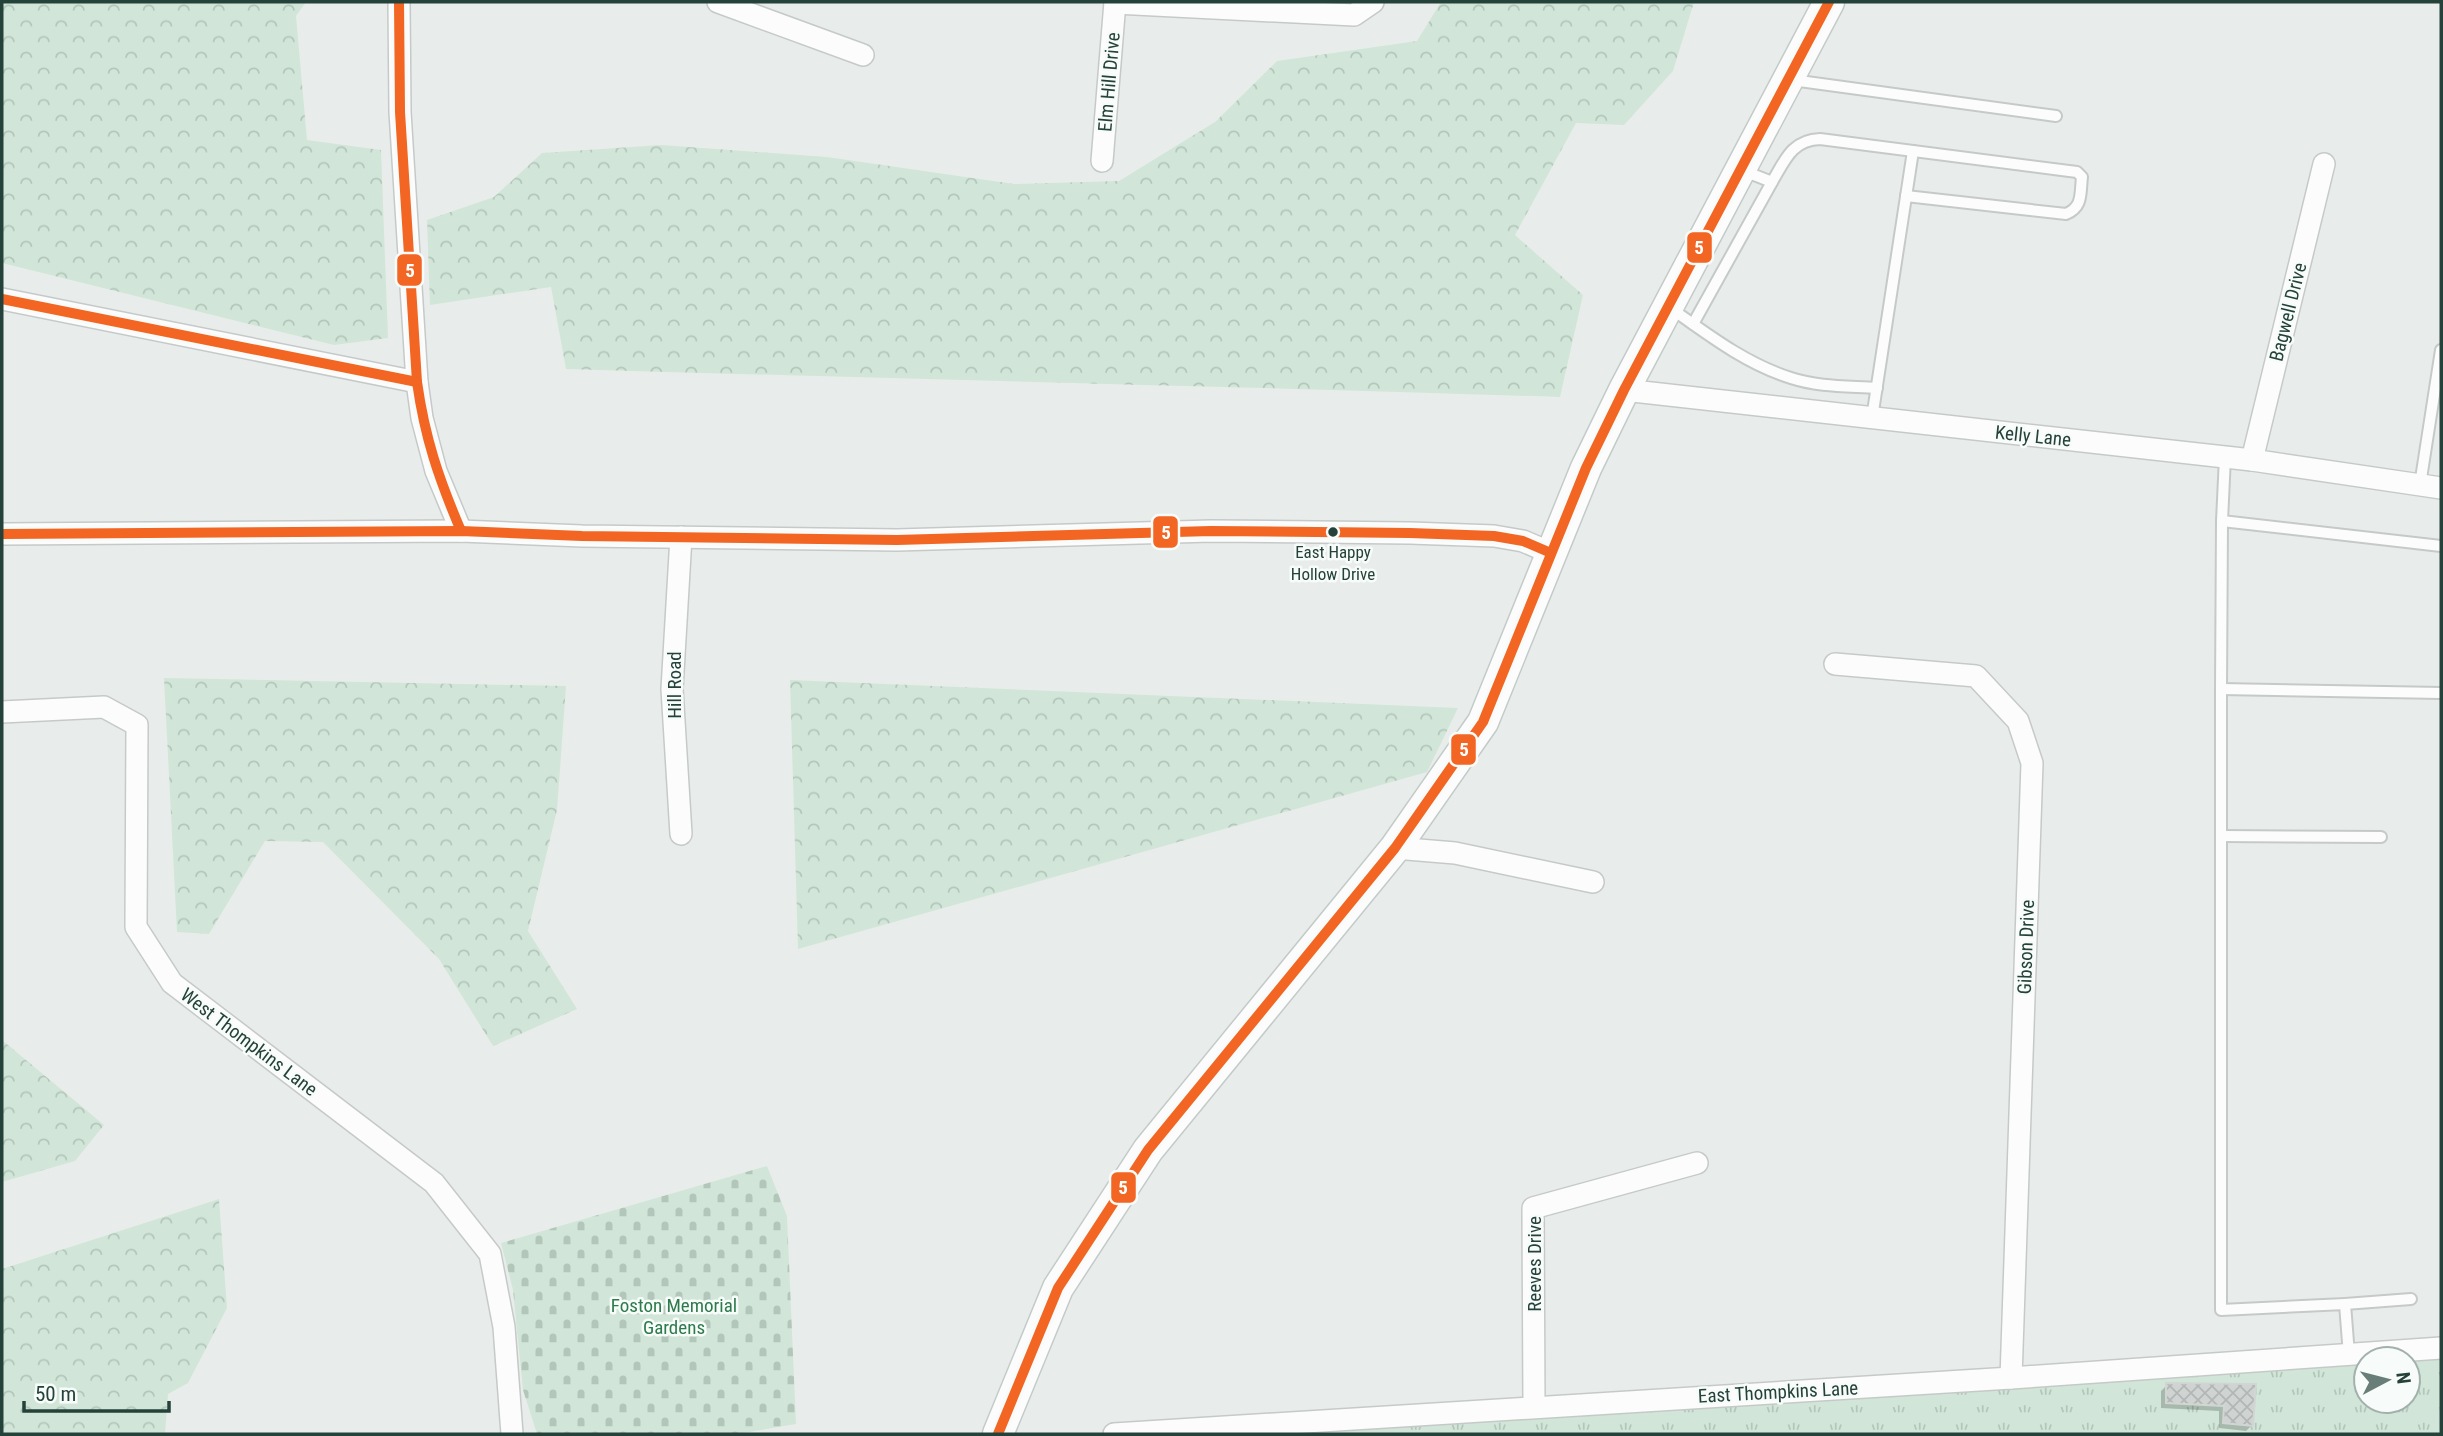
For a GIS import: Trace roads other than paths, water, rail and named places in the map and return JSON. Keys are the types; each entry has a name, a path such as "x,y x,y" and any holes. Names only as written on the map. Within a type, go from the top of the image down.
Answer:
{"street":[{"path":"399,2 400,112 417,382 422,418 436,471 461,531"},
{"path":"718,2 863,55"},
{"path":"1115,2 1354,15 1373,2"},
{"name":"Elm Hill Drive","path":"1102,162 1115,2"},
{"path":"998,1434 1058,1288 1148,1150 1395,848 1483,723 1586,468 1668,306 1715,251 1741,170 1829,2"},
{"name":"Bagwell Drive","path":"2252,460 2323,164"},
{"path":"2,299 417,382"},
{"name":"Kelly Lane","path":"1624,390 2252,460 2431,487"},
{"path":"2,534 461,531 897,540 1211,531 1410,533 1494,536 1523,541 1550,553"},
{"name":"Hill Road","path":"681,537 672,689 681,834"},
{"name":"Gibson Drive","path":"1835,664 1976,676 2018,721 2032,763 2011,1378"},
{"name":"West Thompkins Lane","path":"2,712 104,707 137,726 136,927 172,983 434,1183 489,1254 504,1327 512,1434"},
{"path":"1395,848 1455,853 1593,882"},
{"name":"Reeves Drive","path":"1534,1406 1533,1208 1698,1163"},
{"name":"East Thompkins Lane","path":"1114,1434 2441,1349"}],"lane":[{"path":"1789,80 2056,116"},
{"path":"1693,324 1715,251 1772,182 1797,144 1807,139 2077,172 2082,177 2080,205 2075,211 2066,214 1906,196"},
{"path":"1872,418 1913,151"},
{"path":"1741,170 1772,182"},
{"path":"1668,306 1733,351 1788,378 1877,388"},
{"path":"2431,487 2441,350"},
{"path":"2225,457 2221,689 2221,1310 2410,1299"},
{"path":"2222,522 2441,546"},
{"path":"2221,689 2441,693"},
{"path":"2221,836 2381,837"},
{"path":"2346,1304 2349,1355"}],"place":[{"name":"East Happy Hollow Drive","path":"1333,532"}],"park label":[{"name":"Foston Memorial Gardens","path":"674,1316"}]}
